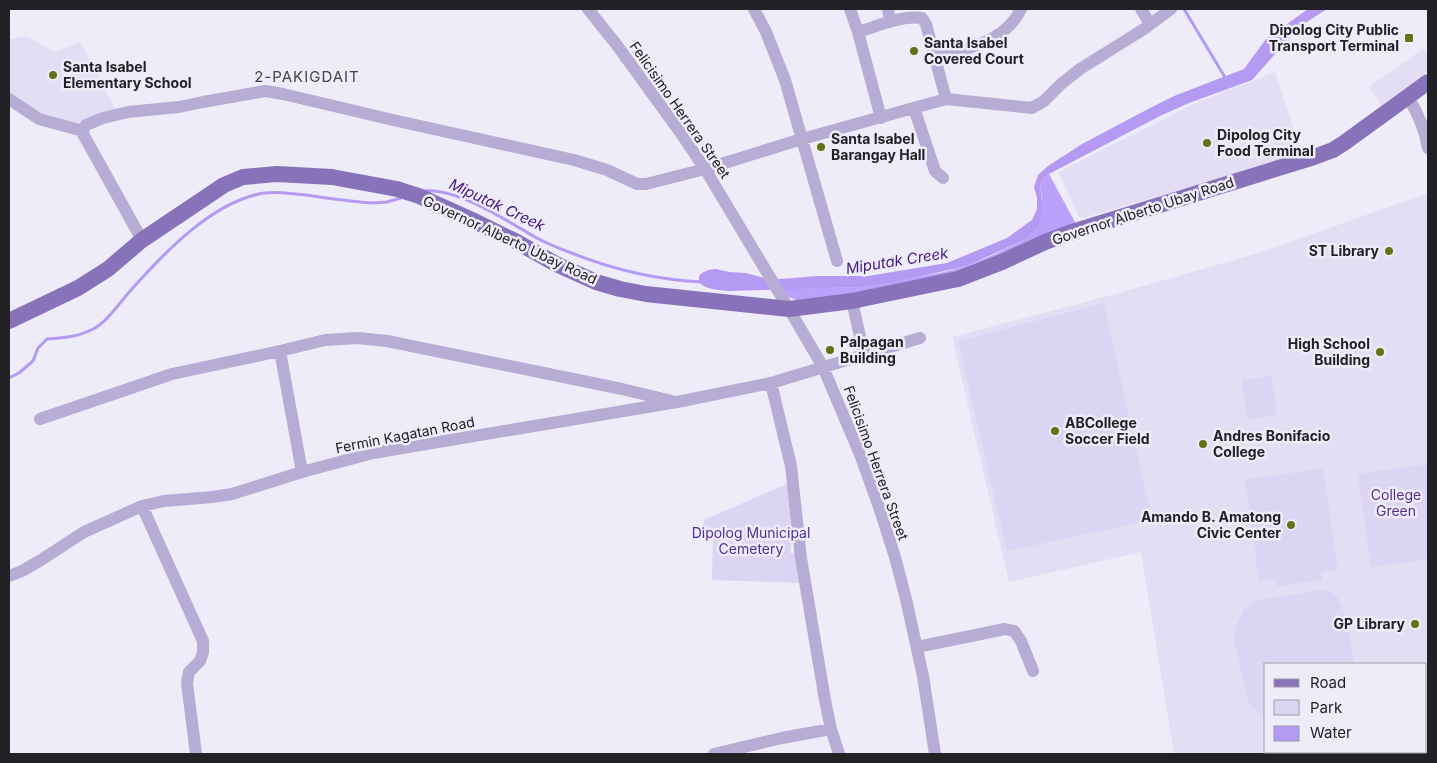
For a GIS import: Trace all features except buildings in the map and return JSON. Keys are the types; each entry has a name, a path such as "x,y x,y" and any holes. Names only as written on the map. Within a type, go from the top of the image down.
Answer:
{"main road":[{"name":"Governor Alberto Ubay Road","path":"9,321 78,288 108,269 142,240 224,185 243,178 277,174 332,177 397,189 419,196 515,241 556,264 596,282 620,289 646,294 789,308 852,301 965,276 1069,233 1333,150 1344,144 1428,82"}],"street":[{"name":"Felicisimo Herrera Street","path":"588,9 616,44 705,169 823,367 879,506 906,599 923,676 935,754"},
{"path":"754,9 766,32 785,80 837,261"},
{"path":"850,9 881,118"},
{"path":"888,9 890,22"},
{"path":"934,59 986,42 998,36 1012,25 1022,9"},
{"path":"1141,9 1150,24"},
{"path":"142,240 83,134 86,125 116,114 179,107 265,92 283,94 574,160 607,170 637,184 657,183 946,99 1032,108 1044,101 1080,69 1171,9"},
{"path":"858,32 890,22 917,17 925,13 934,59 946,99"},
{"path":"1408,97 1422,124 1428,148"},
{"path":"9,99 39,119 83,131"},
{"path":"914,108 936,171 942,178"},
{"path":"852,301 864,354"},
{"path":"40,419 172,374 325,340 358,338 387,341 677,402"},
{"name":"Fermin Kagatan Road","path":"9,576 42,560 84,532 142,506 164,501 222,496 302,472 373,454 677,402 771,383 920,338"},
{"path":"280,351 302,472"},
{"path":"771,383 791,466 801,558 831,729 839,754"},
{"path":"142,506 203,641 203,652 200,661 189,672 187,684 196,754"},
{"path":"917,647 1005,629 1014,631 1021,641 1033,671"},
{"path":"714,754 831,729"}],"shaded area":[{"name":"Santa Isabel Elementary School","path":"27,36 54,52 80,42 116,110 76,126 40,117 9,97 9,39"},
{"path":"1424,48 1428,54 1428,72 1382,105 1369,87"},
{"name":"Dipolog City Food Terminal","path":"1275,72 1302,154 1080,219 1058,172 1198,102"},
{"path":"1049,174 1076,224 950,277 800,302 787,296 782,289 863,287 944,272 967,266 993,255 1024,240 1035,231 1042,198 1040,185"},
{"name":"Andres Bonifacio College","path":"1428,193 1428,754 1174,754 1141,552 1009,582 952,337 1119,293 1259,253"}],"green space":[{"name":"ABCollege Soccer Field","path":"1104,303 1152,520 1007,551 958,341"},
{"path":"1272,376 1277,415 1247,419 1242,380"},
{"name":"College Green","path":"1428,464 1428,559 1371,567 1358,474"},
{"name":"Amando B. Amatong Civic Center","path":"1323,468 1338,570 1321,572 1322,580 1276,586 1275,579 1259,581 1245,480"},
{"name":"Dipolog Municipal Cemetery","path":"791,482 792,530 790,553 799,554 803,583 712,580 713,538 701,537 704,520"},
{"path":"1319,590 1330,591 1336,595 1344,613 1355,663 1264,663 1264,714 1260,713 1253,708 1248,700 1234,640 1235,629 1243,611 1251,602"}],"water":[{"path":"1308,9 1327,9 1299,27 1252,80 1162,115 1049,174 1040,185 1043,209 1035,231 1024,240 967,266 863,287 729,291 709,288 699,282 699,276 702,273 716,269 780,279 818,276 868,276 947,263 1007,238 1032,220 1037,209 1034,187 1038,175 1048,166 1082,144 1174,96 1244,69 1266,39"}],"waterway":[{"path":"1184,9 1226,79"},
{"name":"Miputak Creek","path":"424,191 451,194 481,206 543,241 601,264 651,276 703,282"},
{"name":"Miputak Creek","path":"9,378 19,373 33,361 38,348 47,339 64,338 97,327 174,245 208,217 226,206 245,198 270,192 374,203 401,198"}],"place":[{"name":"Dipolog City Public Transport Terminal","path":"1409,38"},
{"name":"Santa Isabel Covered Court","path":"914,51"},
{"name":"Santa Isabel Elementary School","path":"53,75"},
{"name":"Dipolog City Food Terminal","path":"1207,143"},
{"name":"Santa Isabel Barangay Hall","path":"821,147"},
{"name":"ST Library","path":"1389,251"},
{"name":"Palpagan Building","path":"830,350"},
{"name":"High School Building","path":"1380,352"},
{"name":"ABCollege Soccer Field","path":"1055,431"},
{"name":"Andres Bonifacio College","path":"1203,444"},
{"name":"Amando B. Amatong Civic Center","path":"1291,525"},
{"name":"GP Library","path":"1415,624"}],"district":[{"name":"2-PAKIGDAIT","path":"307,77"}]}
